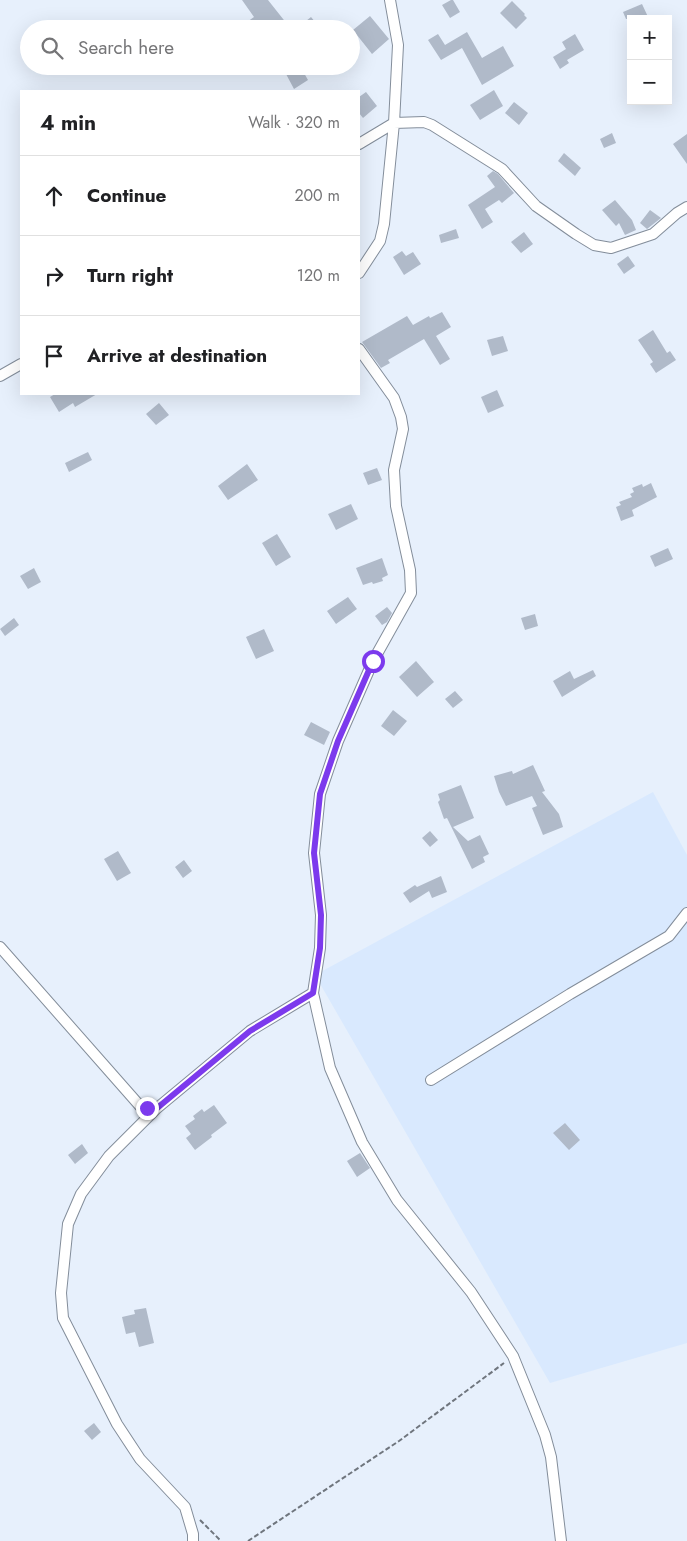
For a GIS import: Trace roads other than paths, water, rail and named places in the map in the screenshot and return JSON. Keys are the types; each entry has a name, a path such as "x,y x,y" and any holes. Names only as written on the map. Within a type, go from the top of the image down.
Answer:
{"street":[{"path":"360,271 380,241 383,233 394,123 398,45 390,0"},
{"path":"360,143 394,123 424,122 502,169 536,206 594,245 611,248 653,234 687,207"},
{"path":"360,350 394,398 402,417 403,429 394,470 396,506 410,570 411,592 373,661 338,741 320,794 314,853 321,915 320,948 313,993 330,1068 362,1142 397,1200 471,1292 513,1356 545,1435 551,1457 561,1541"},
{"path":"0,376 20,365"},
{"path":"431,1080 570,994 669,936 687,913"},
{"path":"0,947 140,1106 156,1109"},
{"path":"192,1541 193,1534 185,1507 140,1459 117,1424 63,1318 61,1293 68,1224 81,1194 109,1156 156,1109 250,1031 313,993"}]}
